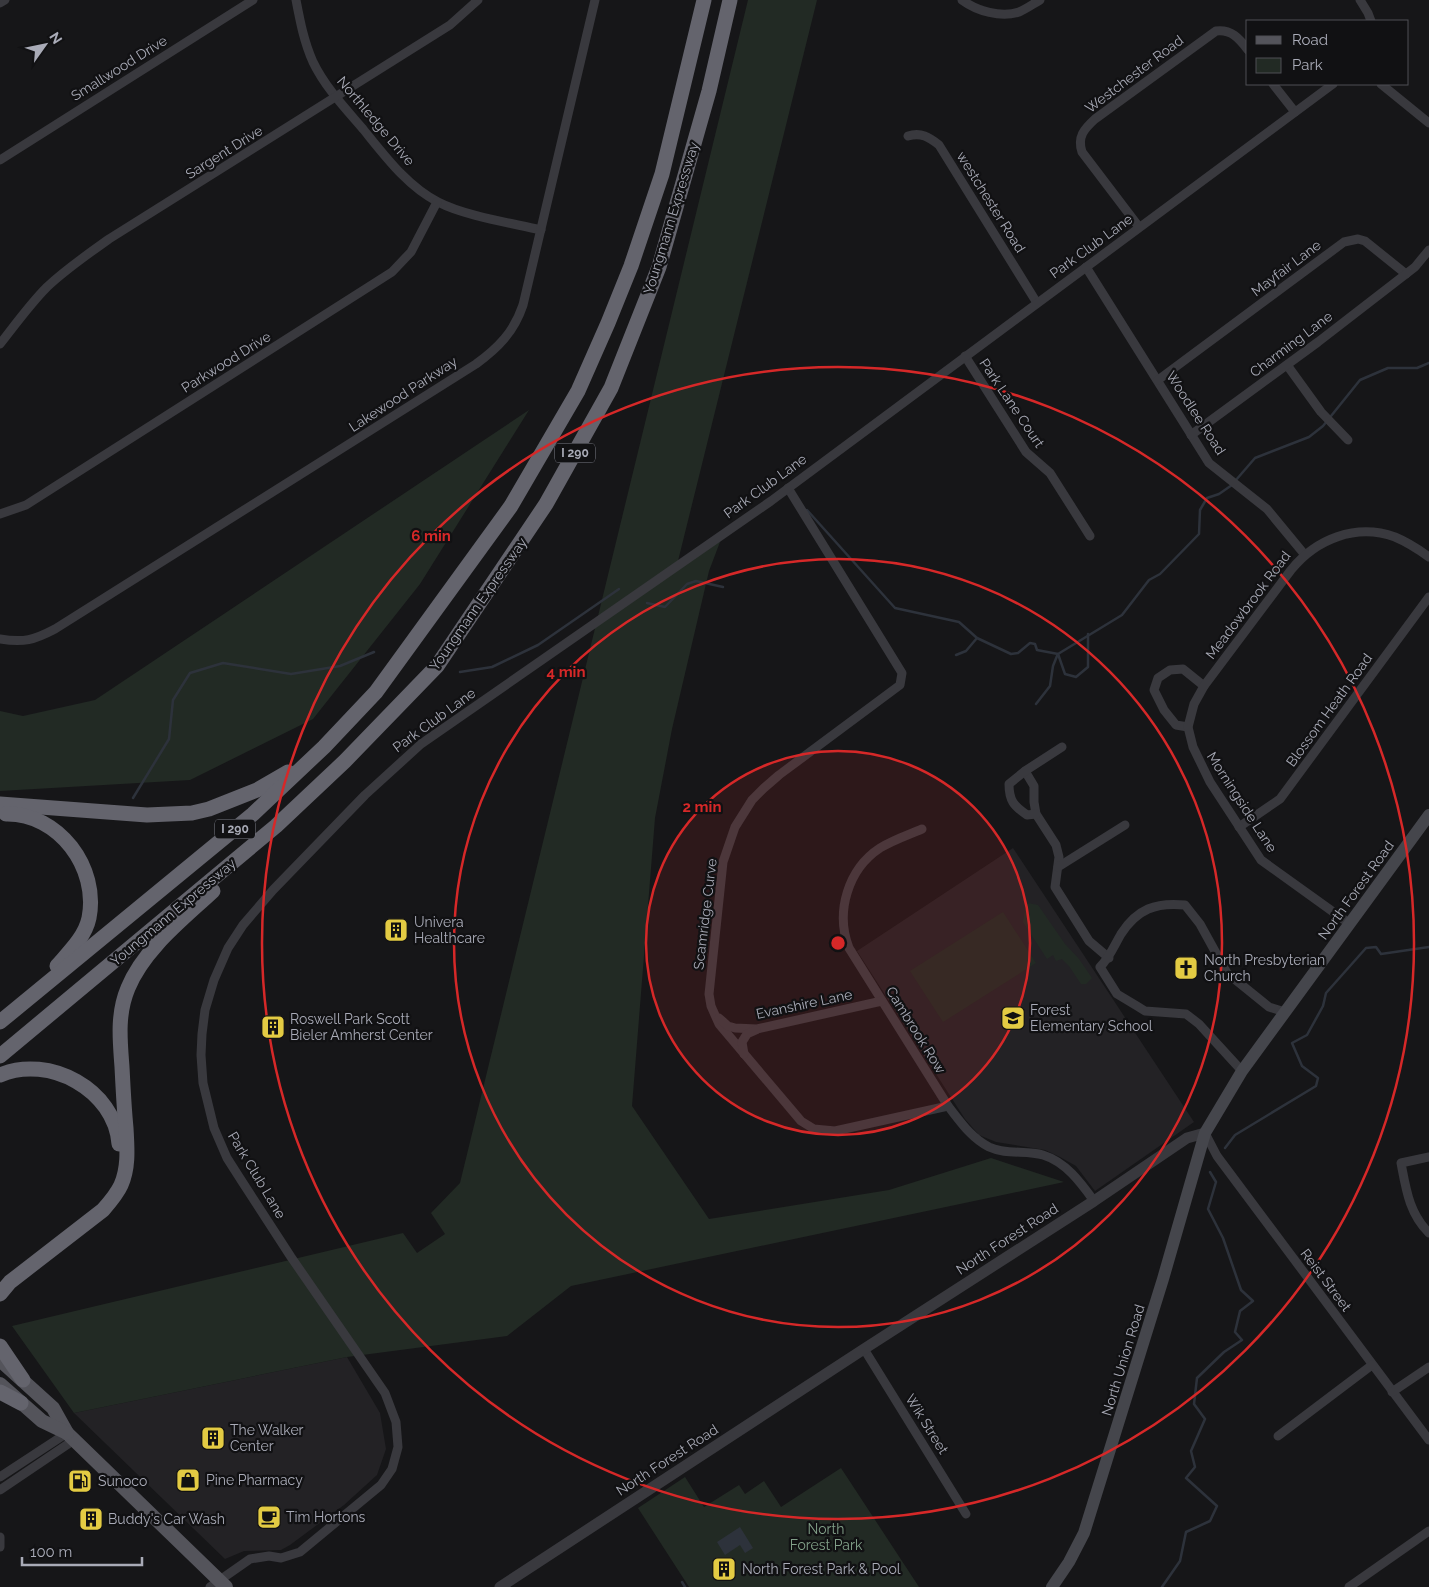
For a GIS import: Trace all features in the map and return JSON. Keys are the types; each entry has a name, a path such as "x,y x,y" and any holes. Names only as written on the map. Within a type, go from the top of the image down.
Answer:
{"highway":[{"name":"Youngmann Expressway","path":"0,1022 253,814 324,747 376,692 511,506 578,392 631,266 662,174 704,0"},
{"name":"Youngmann Expressway","path":"0,1056 276,826 345,761 437,666 546,504 611,388 659,267 709,91 730,0"},
{"path":"0,804 148,815 192,813 209,809 258,790 324,747"},
{"path":"0,814 30,816 55,829 81,862 87,879 90,903 89,918 85,929 34,994"},
{"path":"0,1294 10,1282 93,1218 114,1198 126,1170 127,1149 119,1029 123,1002 128,986 148,956 164,937 233,872 276,826"},
{"path":"0,1075 23,1069 46,1070 78,1082 90,1090 111,1116 116,1127 119,1149 116,1178 111,1191 102,1204 92,1214 0,1282"},
{"path":"0,1346 23,1380"},
{"path":"0,1392 21,1403"}],"main road":[{"name":"North Forest Road","path":"1205,1133 1242,1071 1429,815"},
{"name":"North Union Road","path":"1052,1587 1069,1562 1084,1533 1164,1279 1205,1133"},
{"path":"0,1360 53,1408 70,1436 219,1585"},
{"path":"0,1384 42,1421 70,1436"}],"street":[{"path":"0,3 5,0"},
{"name":"Smallwood Drive","path":"0,160 253,0"},
{"name":"Northledge Drive","path":"296,0 301,29 323,80 336,98 402,175 437,202 467,212 541,230"},
{"name":"Sargent Drive","path":"0,344 46,288 109,239 450,25 478,0"},
{"name":"Lakewood Parkway","path":"0,639 22,642 34,639 55,629 314,467 492,352 511,332 519,317 595,0"},
{"path":"962,0 984,11 1011,13 1019,12 1040,0"},
{"path":"1360,0 1371,20"},
{"name":"Westchester Road","path":"1139,227 1082,152 1080,146 1081,134 1095,119 1216,31 1221,30 1234,34 1246,48"},
{"path":"1274,85 1295,112"},
{"name":"Park Club Lane","path":"219,1585 250,1559 269,1556 281,1558 300,1552 316,1540 381,1486 392,1469 396,1458 398,1440 396,1422 385,1393 291,1257 243,1183 227,1158 214,1128 203,1083 202,1034 209,995 219,967 242,925 273,890 365,795 414,750 788,488 1331,85"},
{"path":"1382,85 1429,123"},
{"name":"westchester Road","path":"908,136 915,134 928,136 939,146 1037,303"},
{"name":"Parkwood Drive","path":"0,514 26,505 38,498 392,272 411,252 437,202"},
{"name":"Mayfair Lane","path":"1158,380 1344,242 1358,239 1365,241 1406,274"},
{"path":"1406,274 1415,267 1429,250"},
{"name":"Woodlee Road","path":"1086,267 1209,463 1267,509 1305,554"},
{"name":"Charming Lane","path":"1191,435 1287,365 1406,274"},
{"name":"Park Lane Court","path":"965,356 1026,452 1050,473 1090,536"},
{"path":"1287,365 1321,412 1348,440"},
{"name":"Scamridge Curve","path":"788,488 902,673 900,685 779,774 744,810 728,844 723,862 709,994 711,1006 719,1024 744,1054 801,1121 814,1129 835,1131 948,1106"},
{"name":"Meadowbrook Road","path":"1204,686 1291,570 1305,554 1328,540 1338,536 1367,532 1394,537 1415,547 1429,557"},
{"name":"Blossom Heath Road","path":"1239,827 1280,799 1429,597"},
{"path":"1188,727 1176,725 1164,710 1154,690 1158,678 1170,670 1183,670 1204,686"},
{"name":"Morningside Lane","path":"1204,686 1194,704 1189,717 1188,727 1192,747 1201,766 1261,860 1350,924"},
{"path":"1036,814 1027,816 1019,810 1009,797 1009,784 1025,771 1062,747"},
{"path":"1025,771 1034,786 1036,814 1056,845 1059,857 1056,887 1089,941 1109,958"},
{"path":"1058,868 1124,825"},
{"name":"Cambrook Row","path":"922,829 883,847 868,858 852,879 845,901 843,930 847,942 948,1106 967,1130 990,1147 1043,1156 1065,1167 1081,1183 1094,1201"},
{"path":"1242,1071 1199,1024 1186,1014 1145,1010 1117,994 1100,967 1109,958 1122,932 1149,907 1167,903 1184,905 1200,924 1227,974 1269,1007 1285,1012"},
{"name":"Evanshire Lane","path":"711,1006 728,1026 746,1030 882,1001"},
{"path":"744,1054 742,1042 747,1034 757,1029"},
{"name":"North Forest Road","path":"500,1587 1094,1201 1186,1138 1205,1133"},
{"name":"Reist Street","path":"1205,1133 1217,1156 1429,1440"},
{"path":"1429,1157 1401,1163 1411,1208 1429,1233"},
{"name":"Wik Street","path":"864,1349 966,1514"},
{"path":"1278,1436 1372,1364"},
{"path":"1392,1392 1429,1367"},
{"path":"0,1477 70,1436"},
{"path":"0,1490 70,1436"},
{"path":"1349,1587 1429,1531"},
{"path":"0,1537 0,1547"}],"shaded area":[{"name":"Forest Elementary School","path":"1013,848 1194,1122 1095,1191 1076,1166 1060,1157 1045,1150 996,1142 979,1135 965,1119 857,951"},
{"path":"347,1357 380,1413 386,1449 377,1475 344,1505 281,1550 244,1551 225,1559 74,1413"},
{"path":"740,1527 753,1548 745,1553 740,1545 725,1555 717,1542"}],"green space":[{"path":"748,0 817,0 677,565 723,534 709,571 672,729 655,818 632,1106 709,1219 889,1190 991,1158 1064,1182 571,1286 507,1336 347,1357 74,1413 12,1326 403,1233 417,1253 445,1234 431,1213 460,1183"},
{"path":"529,410 420,584 313,719 190,780 0,791 0,711 23,716 95,700"},
{"path":"1028,903 1038,905 1065,944 1079,959 1092,978 1086,984 1081,984 1062,959 1056,961 1053,955 1047,959 1023,922"},
{"path":"1003,912 1036,963 943,1022 910,971"},
{"name":"North Forest Park","path":"841,1468 919,1587 689,1587 638,1508 685,1477 704,1507 739,1485 745,1494 764,1481 781,1507"}],"waterway":[{"path":"1236,480 1255,458 1309,437 1323,426 1360,380 1388,368 1417,368 1429,363"},
{"path":"807,510 895,608 959,622 977,638 1011,654 1018,653 1030,643 1035,644 1037,650 1058,654 1122,615 1149,580 1160,574 1199,534 1200,510 1207,498 1219,494 1232,485"},
{"path":"647,603 665,607 687,584 696,581 723,587"},
{"path":"460,672 492,667 538,645 619,589"},
{"path":"1058,654 1065,674 1076,677 1088,667 1088,634"},
{"path":"956,655 966,651 977,638"},
{"path":"133,798 169,739 173,700 190,673 223,663 291,674 340,666 374,652"},
{"path":"1036,704 1050,686 1053,666 1057,656"},
{"path":"1225,1148 1235,1135 1316,1086 1318,1078 1302,1066 1292,1043 1307,1035 1323,1006 1326,993 1366,948 1376,947 1381,954 1429,947"},
{"path":"1162,1587 1180,1561 1186,1532 1210,1521 1217,1506 1186,1478 1195,1467 1191,1451 1205,1419 1194,1404 1197,1378 1224,1352 1242,1340 1235,1332 1240,1311 1253,1301 1241,1290 1223,1238 1208,1209 1216,1182 1210,1172"},
{"path":"682,1582 685,1587"}],"place":[{"name":"Univera Healthcare","path":"396,930"},
{"name":"North Presbyterian Church","path":"1186,968"},
{"name":"Forest Elementary School","path":"1013,1018"},
{"name":"Roswell Park Scott Bieler Amherst Center","path":"273,1027"},
{"name":"The Walker Center","path":"213,1438"},
{"name":"Pine Pharmacy","path":"188,1480"},
{"name":"Sunoco","path":"80,1481"},
{"name":"Tim Hortons","path":"269,1517"},
{"name":"Buddy's Car Wash","path":"91,1519"},
{"name":"North Forest Park & Pool","path":"724,1569"}]}
